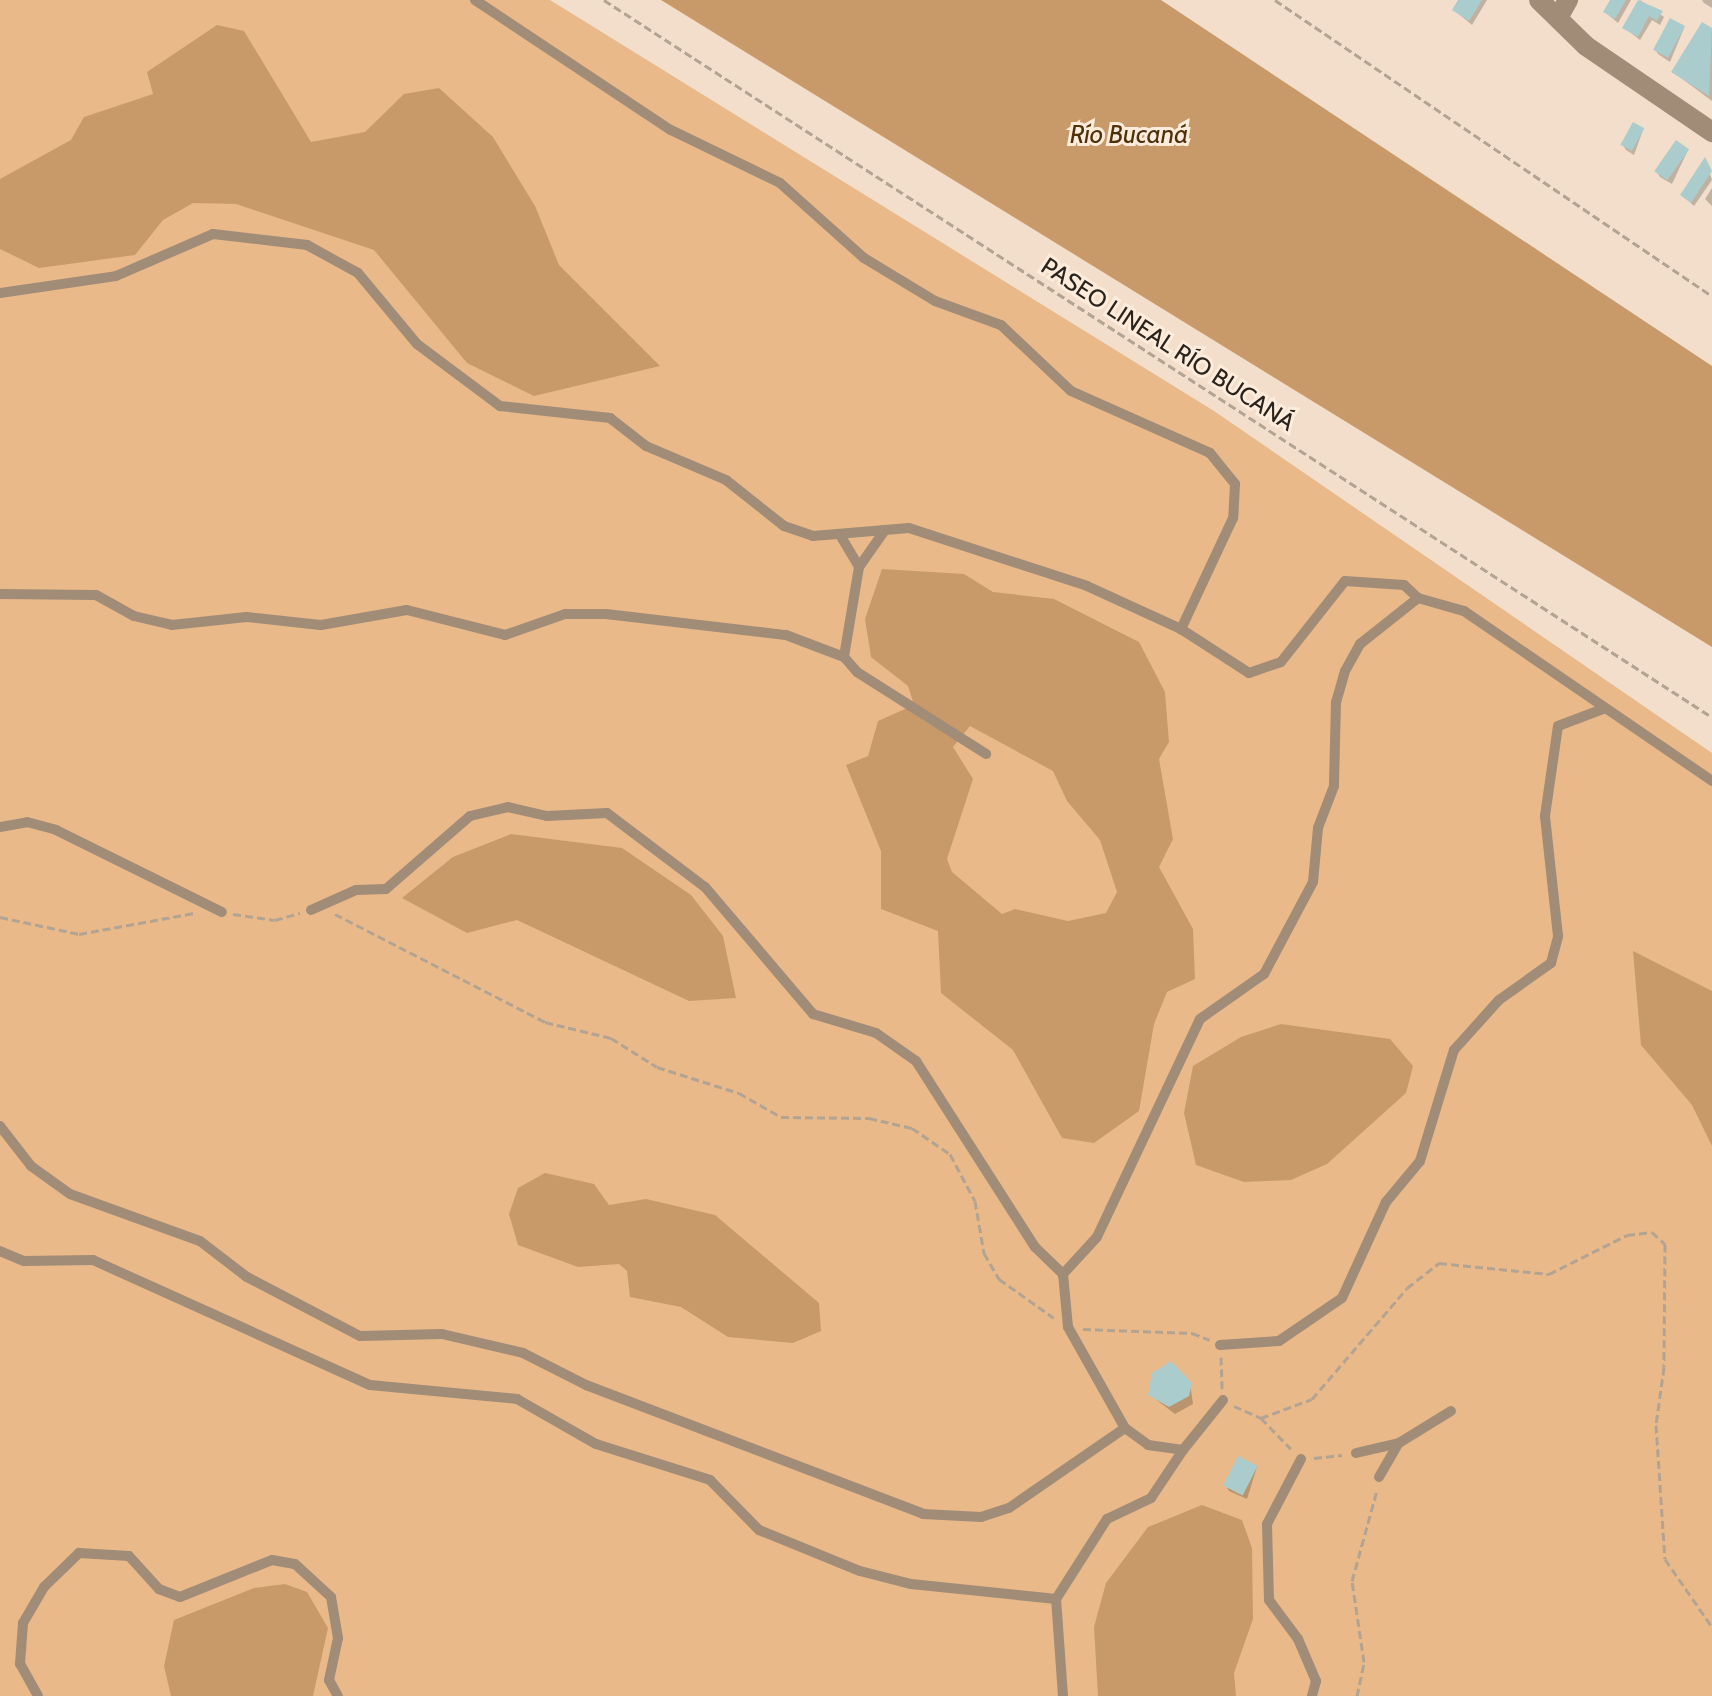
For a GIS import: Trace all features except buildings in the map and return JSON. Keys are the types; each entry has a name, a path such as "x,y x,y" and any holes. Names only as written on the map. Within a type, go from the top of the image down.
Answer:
{"street":[{"path":"1539,0 1563,9 1712,132"}],"lane":[{"path":"475,0 671,130 780,183 864,258 935,301 1001,325 1071,391 1210,453 1235,484 1233,518 1181,629"},
{"path":"0,293 116,276 213,234 307,245 358,273 417,344 478,394 500,406 610,418 646,446 726,480 784,526 840,535 889,527 1087,586 1181,629 1249,673 1281,662 1345,581 1404,585 1418,598 1464,611 1712,781"},
{"path":"844,657 859,567 874,537 889,527"},
{"path":"840,535 859,567"},
{"path":"0,594 96,595 134,616 172,625 247,617 321,625 407,610 505,635 565,614 606,614 786,635 844,657 986,754"},
{"path":"1063,1274 1097,1237 1200,1019 1264,974 1301,905 1334,786 1336,702 1345,671 1360,644 1418,598"},
{"path":"1220,1345 1279,1341 1342,1298 1386,1202 1420,1161 1454,1050 1499,1000 1551,963 1558,936 1545,816 1558,726 1603,709"},
{"path":"311,910 356,890 386,889 470,816 508,807 547,816 607,813 705,887 813,1014 876,1033 916,1061 1035,1247 1063,1274 1068,1327 1125,1428 1148,1445 1183,1450"},
{"path":"0,827 27,822 56,830 222,912"},
{"path":"0,1126 31,1166 70,1194 200,1241 247,1277 360,1336 442,1334 523,1353 586,1385 923,1514 981,1517 1009,1508 1125,1428"},
{"path":"0,1251 24,1261 93,1260 370,1385 517,1399 596,1444 710,1480 759,1530 860,1571 911,1584 1056,1599"},
{"path":"1063,1696 1056,1599 1107,1519 1151,1498 1183,1450 1223,1400"},
{"path":"1356,1453 1399,1443 1451,1411"},
{"path":"1379,1477 1399,1443"},
{"path":"1301,1459 1267,1524 1269,1600 1298,1639 1316,1681 1312,1696"},
{"path":"38,1696 20,1664 23,1623 44,1587 79,1553 129,1556 159,1589 180,1597 272,1560 295,1564 331,1597 338,1638 329,1680 338,1696"}],"path":[{"name":"PASEO LINEAL RÍO BUCANÁ","path":"604,0 1712,717"},
{"path":"1275,0 1712,296"},
{"path":"0,917 79,934 222,912 275,920 311,910 348,917 420,963 496,991 545,1022 611,1038 657,1067 739,1093 781,1117 869,1118 912,1128 950,1154 975,1201 984,1253 999,1279 1068,1327 1192,1333 1220,1345 1223,1400 1261,1418 1301,1459 1356,1453"},
{"path":"1261,1418 1312,1399 1407,1288 1439,1263 1549,1274 1567,1272 1627,1235 1652,1232 1665,1244 1664,1367 1656,1425 1665,1559 1712,1627"},
{"path":"1357,1696 1364,1662 1352,1581 1379,1477"}],"shaded area":[{"path":"0,0 550,0 1214,411 1712,753 1712,1696 0,1696"}],"water":[{"name":"Río Bucaná","path":"661,0 1161,0 1712,366 1712,647"},
{"path":"217,25 244,31 311,142 365,132 404,94 439,88 493,137 535,206 559,265 660,366 534,396 467,363 374,250 236,204 193,203 163,220 135,255 39,268 0,249 0,179 71,140 84,117 153,94 147,72"},
{"path":"882,569 964,574 993,592 1054,599 1139,642 1165,692 1169,742 1159,759 1173,839 1159,867 1193,929 1195,979 1167,992 1154,1024 1139,1111 1094,1143 1062,1138 1013,1050 941,993 938,931 881,909 881,851 846,765 868,756 878,721 914,705 908,686 871,657 865,619","holes":["970,726 1053,771 1067,801 1100,840 1117,892 1106,913 1068,921 1015,909 1002,914 952,872 947,859 973,779 953,747"]},
{"path":"511,834 622,848 691,895 723,936 736,998 689,1001 517,920 467,933 402,898 453,857"},
{"path":"1633,951 1712,991 1712,1146 1692,1105 1641,1045"},
{"path":"1281,1024 1390,1039 1413,1066 1406,1093 1327,1164 1291,1180 1244,1182 1196,1165 1184,1113 1193,1066 1241,1037"},
{"path":"545,1173 594,1184 609,1205 646,1199 715,1215 819,1303 821,1331 793,1343 728,1337 681,1307 630,1297 627,1271 619,1264 578,1267 518,1245 509,1214 518,1188"},
{"path":"1202,1505 1242,1520 1252,1548 1253,1619 1234,1673 1236,1696 1098,1696 1094,1627 1106,1583 1148,1527"},
{"path":"285,1584 307,1592 328,1628 313,1696 171,1696 164,1666 174,1620 254,1588"}]}
